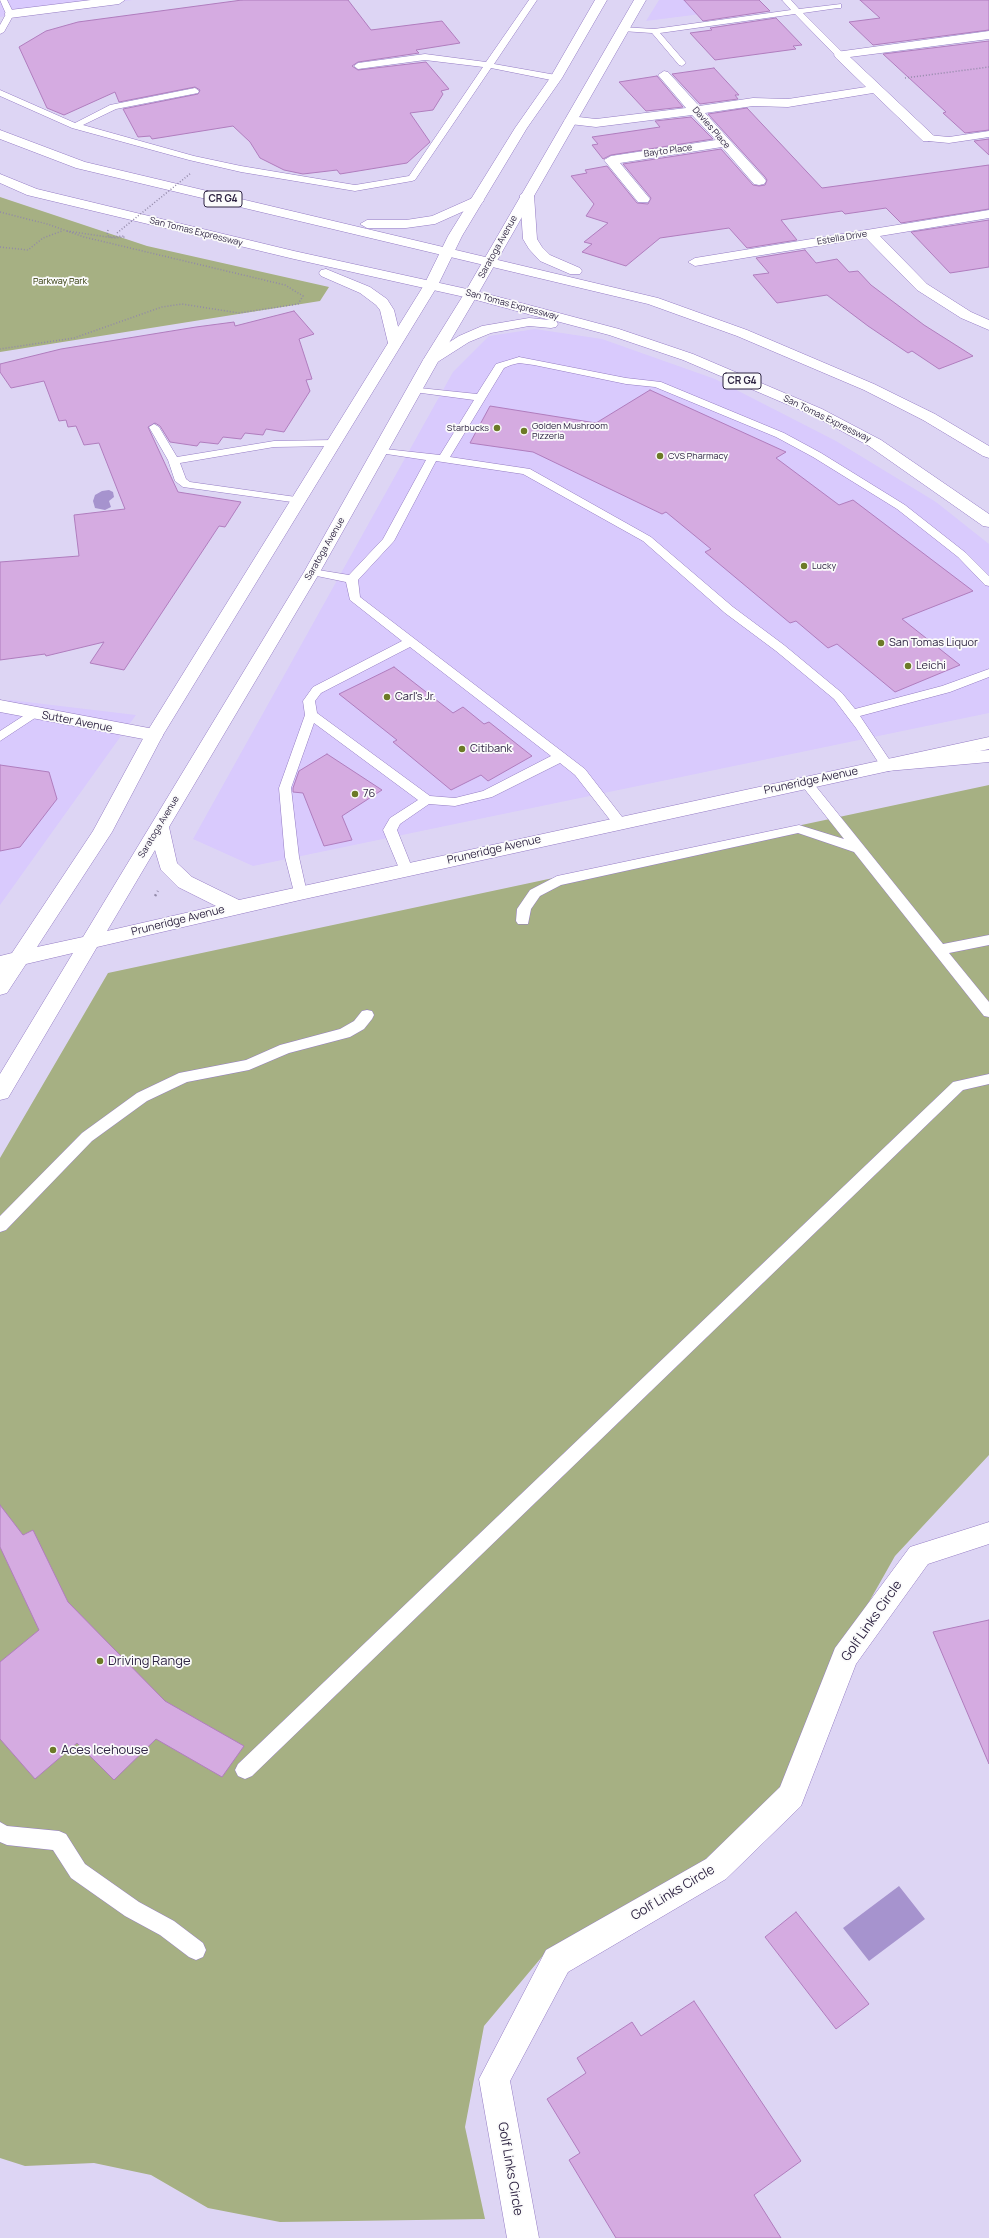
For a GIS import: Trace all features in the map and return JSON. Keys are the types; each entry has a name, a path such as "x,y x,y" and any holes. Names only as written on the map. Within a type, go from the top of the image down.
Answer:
{"main road":[{"path":"10,14 119,0"},
{"path":"0,988 9,961 102,832 154,735 431,285 455,236 521,128 556,78 601,0"},
{"name":"Saratoga Avenue","path":"0,1092 312,572 414,389 490,262 622,29 640,0"},
{"path":"840,55 989,35"},
{"path":"840,55 928,138"},
{"name":"Davies Place","path":"664,75 759,181"},
{"path":"570,120 596,123 753,102 788,103 876,89"},
{"name":"CR G4","path":"0,134 81,165 653,300 742,333 870,387 929,417 989,453"},
{"name":"Bayto Place","path":"643,199 611,160 725,143"},
{"name":"San Tomas Expressway","path":"0,178 32,192 294,255 471,294 614,332 688,357 817,412 875,443 989,522"},
{"path":"527,195 530,239 545,258 558,265 653,300"},
{"path":"286,214 332,222 406,224 435,220 477,200"},
{"name":"Estella Drive","path":"695,262 989,214"},
{"path":"870,234 922,287 966,315 989,326"},
{"path":"294,255 311,268 338,277 376,296 387,310 395,343"},
{"path":"431,360 464,339 487,328 529,322 614,332"},
{"name":"Sutter Avenue","path":"0,706 154,735"},
{"name":"Pruneridge Avenue","path":"9,961 235,907 620,822 989,743"},
{"path":"887,765 989,756"},
{"path":"159,826 168,865 184,882 235,907"},
{"name":"Golf Links Circle","path":"523,2238 494,2079 557,1960 716,1870 791,1796 845,1657 919,1555 989,1533"}],"lane":[{"path":"0,31 10,14 3,0"},
{"path":"0,93 75,126 242,169 355,188 412,178 533,0"},
{"path":"786,0 840,55"},
{"path":"622,29 654,31 838,6 833,0"},
{"path":"654,31 682,63"},
{"path":"358,66 425,57 488,65 556,78"},
{"path":"75,126 114,107 195,91"},
{"path":"928,138 949,140 989,134"},
{"path":"620,822 580,772 354,598 352,579 388,541 438,458 480,398 500,366 519,360 626,381 657,384 780,435 817,455 900,507 962,555 989,583"},
{"path":"414,389 480,398"},
{"path":"154,427 174,461 181,481 193,487 299,500"},
{"path":"174,461 274,444 334,443"},
{"path":"380,450 526,471 647,539 729,610 780,648 838,696 887,765"},
{"path":"312,572 352,579"},
{"path":"300,893 292,857 285,788 311,715 309,701 316,690 410,642"},
{"path":"852,714 946,689 989,673"},
{"path":"0,736 34,713"},
{"path":"311,715 427,800 455,802 487,794 528,775 560,757"},
{"path":"805,782 856,848 989,1012"},
{"path":"406,870 390,830 395,821 427,800"},
{"path":"523,921 524,909 535,893 557,881 611,869 799,829 856,848"},
{"path":"939,950 989,940"},
{"path":"0,1226 87,1137 142,1097 184,1077 249,1065 285,1049 346,1033 367,1016"},
{"path":"244,1770 958,1086 989,1079"},
{"path":"0,1832 7,1835 60,1841 78,1871 132,1909 166,1928 196,1950"}],"path":[{"path":"905,78 989,67"},
{"path":"117,232 190,173"},
{"path":"0,212 48,224 63,231 285,285 303,296 298,304 239,313 182,304 162,307 74,338 0,349"},
{"path":"0,247 28,250 42,238 63,231 75,231 114,238"},
{"path":"151,891 158,890 155,896"}],"shaded area":[{"path":"0,0 133,0 0,17"},
{"path":"659,0 758,0 764,6 646,21"},
{"path":"535,329 602,339 715,379 836,441 936,502 989,544 989,713 253,866 193,839 453,372 489,336"},
{"path":"109,490 113,492 114,497 109,501 111,507 105,510 95,508 93,501 95,495 102,491"},
{"path":"10,700 136,715 0,905 0,702"},
{"path":"899,1886 925,1919 869,1961 843,1928"}],"green space":[{"name":"Parkway Park","path":"0,197 147,246 329,287 320,301 0,352"},
{"path":"989,785 989,1455 895,1556 839,1655 782,1792 721,1851 546,1952 484,2026 465,2127 485,2219 280,2222 208,2208 151,2175 94,2163 25,2166 0,2158 0,1158 108,973"}],"building":[{"path":"242,0 348,0 371,30 442,21 460,43 416,50 419,53 358,62 352,66 358,70 426,62 449,89 441,91 443,94 433,110 410,113 430,142 407,163 340,174 337,170 303,174 284,170 260,158 250,142 233,126 152,139 150,136 138,137 123,109 198,94 200,90 195,87 119,102 115,92 64,115 47,108 19,47 46,31 78,22"},
{"path":"684,0 759,0 770,11 703,21"},
{"path":"860,0 989,0 989,30 873,45 849,22 880,18"},
{"path":"776,18 802,45 793,46 796,49 715,60 690,33 712,30 710,28"},
{"path":"989,41 989,130 965,133 943,113 946,112 883,54"},
{"path":"714,68 739,95 735,95 738,99 700,104 672,74"},
{"path":"657,76 683,107 646,111 619,82"},
{"path":"747,108 822,188 989,165 989,209 901,223 886,208 845,214 842,211 781,220 797,240 747,248 729,228 660,238 626,266 582,252 592,244 584,242 608,223 586,216 594,204 571,176 587,173 585,170 607,166 637,203 648,204 651,198 623,164 721,149 753,185 765,185 767,180 765,177 708,114"},
{"path":"691,117 713,139 611,155 603,159 592,145 598,144 592,137 660,127 655,121"},
{"path":"989,139 989,155 974,141"},
{"path":"989,220 989,267 950,273 911,232"},
{"path":"805,250 816,263 837,259 849,272 858,271 871,285 924,325 973,356 939,369 912,351 908,353 868,326 827,295 777,303 753,275 769,273 756,258"},
{"path":"294,311 314,334 299,339 312,379 306,380 310,391 284,432 266,429 263,435 245,433 241,439 223,437 218,444 200,442 197,446 170,442 160,426 155,423 148,427 178,492 241,502 225,527 219,526 124,670 90,663 104,642 46,656 45,654 0,660 0,562 79,556 74,515 125,509 99,443 84,445 76,426 68,427 66,420 59,421 44,381 11,388 0,372 0,364 61,349 196,327 234,322 235,326"},
{"path":"650,390 786,452 776,458 839,505 853,500 973,591 902,619 960,665 895,692 837,644 828,648 796,621 790,623 705,552 711,549 666,512 662,514 533,452 470,443 490,406 596,423"},
{"path":"394,667 453,713 463,707 484,724 489,722 532,756 488,781 481,775 451,790 393,742 397,740 339,694"},
{"path":"327,754 382,790 342,816 352,840 324,846 303,793 293,792 293,788 299,771"},
{"path":"0,765 49,772 57,799 20,847 0,851"},
{"path":"0,1505 23,1535 33,1530 68,1602 165,1701 244,1746 222,1777 156,1739 114,1780 77,1743 35,1779 0,1739 0,1662 39,1630 0,1547"},
{"path":"989,1620 989,1764 933,1632"},
{"path":"796,1912 869,2004 836,2029 765,1937"},
{"path":"694,2001 801,2161 754,2195 781,2238 616,2238 569,2160 580,2153 547,2099 586,2073 577,2058 632,2022 641,2036"}],"place":[{"name":"Starbucks","path":"497,428"},
{"name":"Golden Mushroom Pizzeria","path":"524,431"},
{"name":"CVS Pharmacy","path":"660,456"},
{"name":"Lucky","path":"804,566"},
{"name":"San Tomas Liquor","path":"881,643"},
{"name":"Leichi","path":"908,666"},
{"name":"Carl's Jr.","path":"387,697"},
{"name":"Citibank","path":"462,749"},
{"name":"76","path":"355,794"},
{"name":"Driving Range","path":"100,1661"},
{"name":"Aces Icehouse","path":"53,1750"}]}
